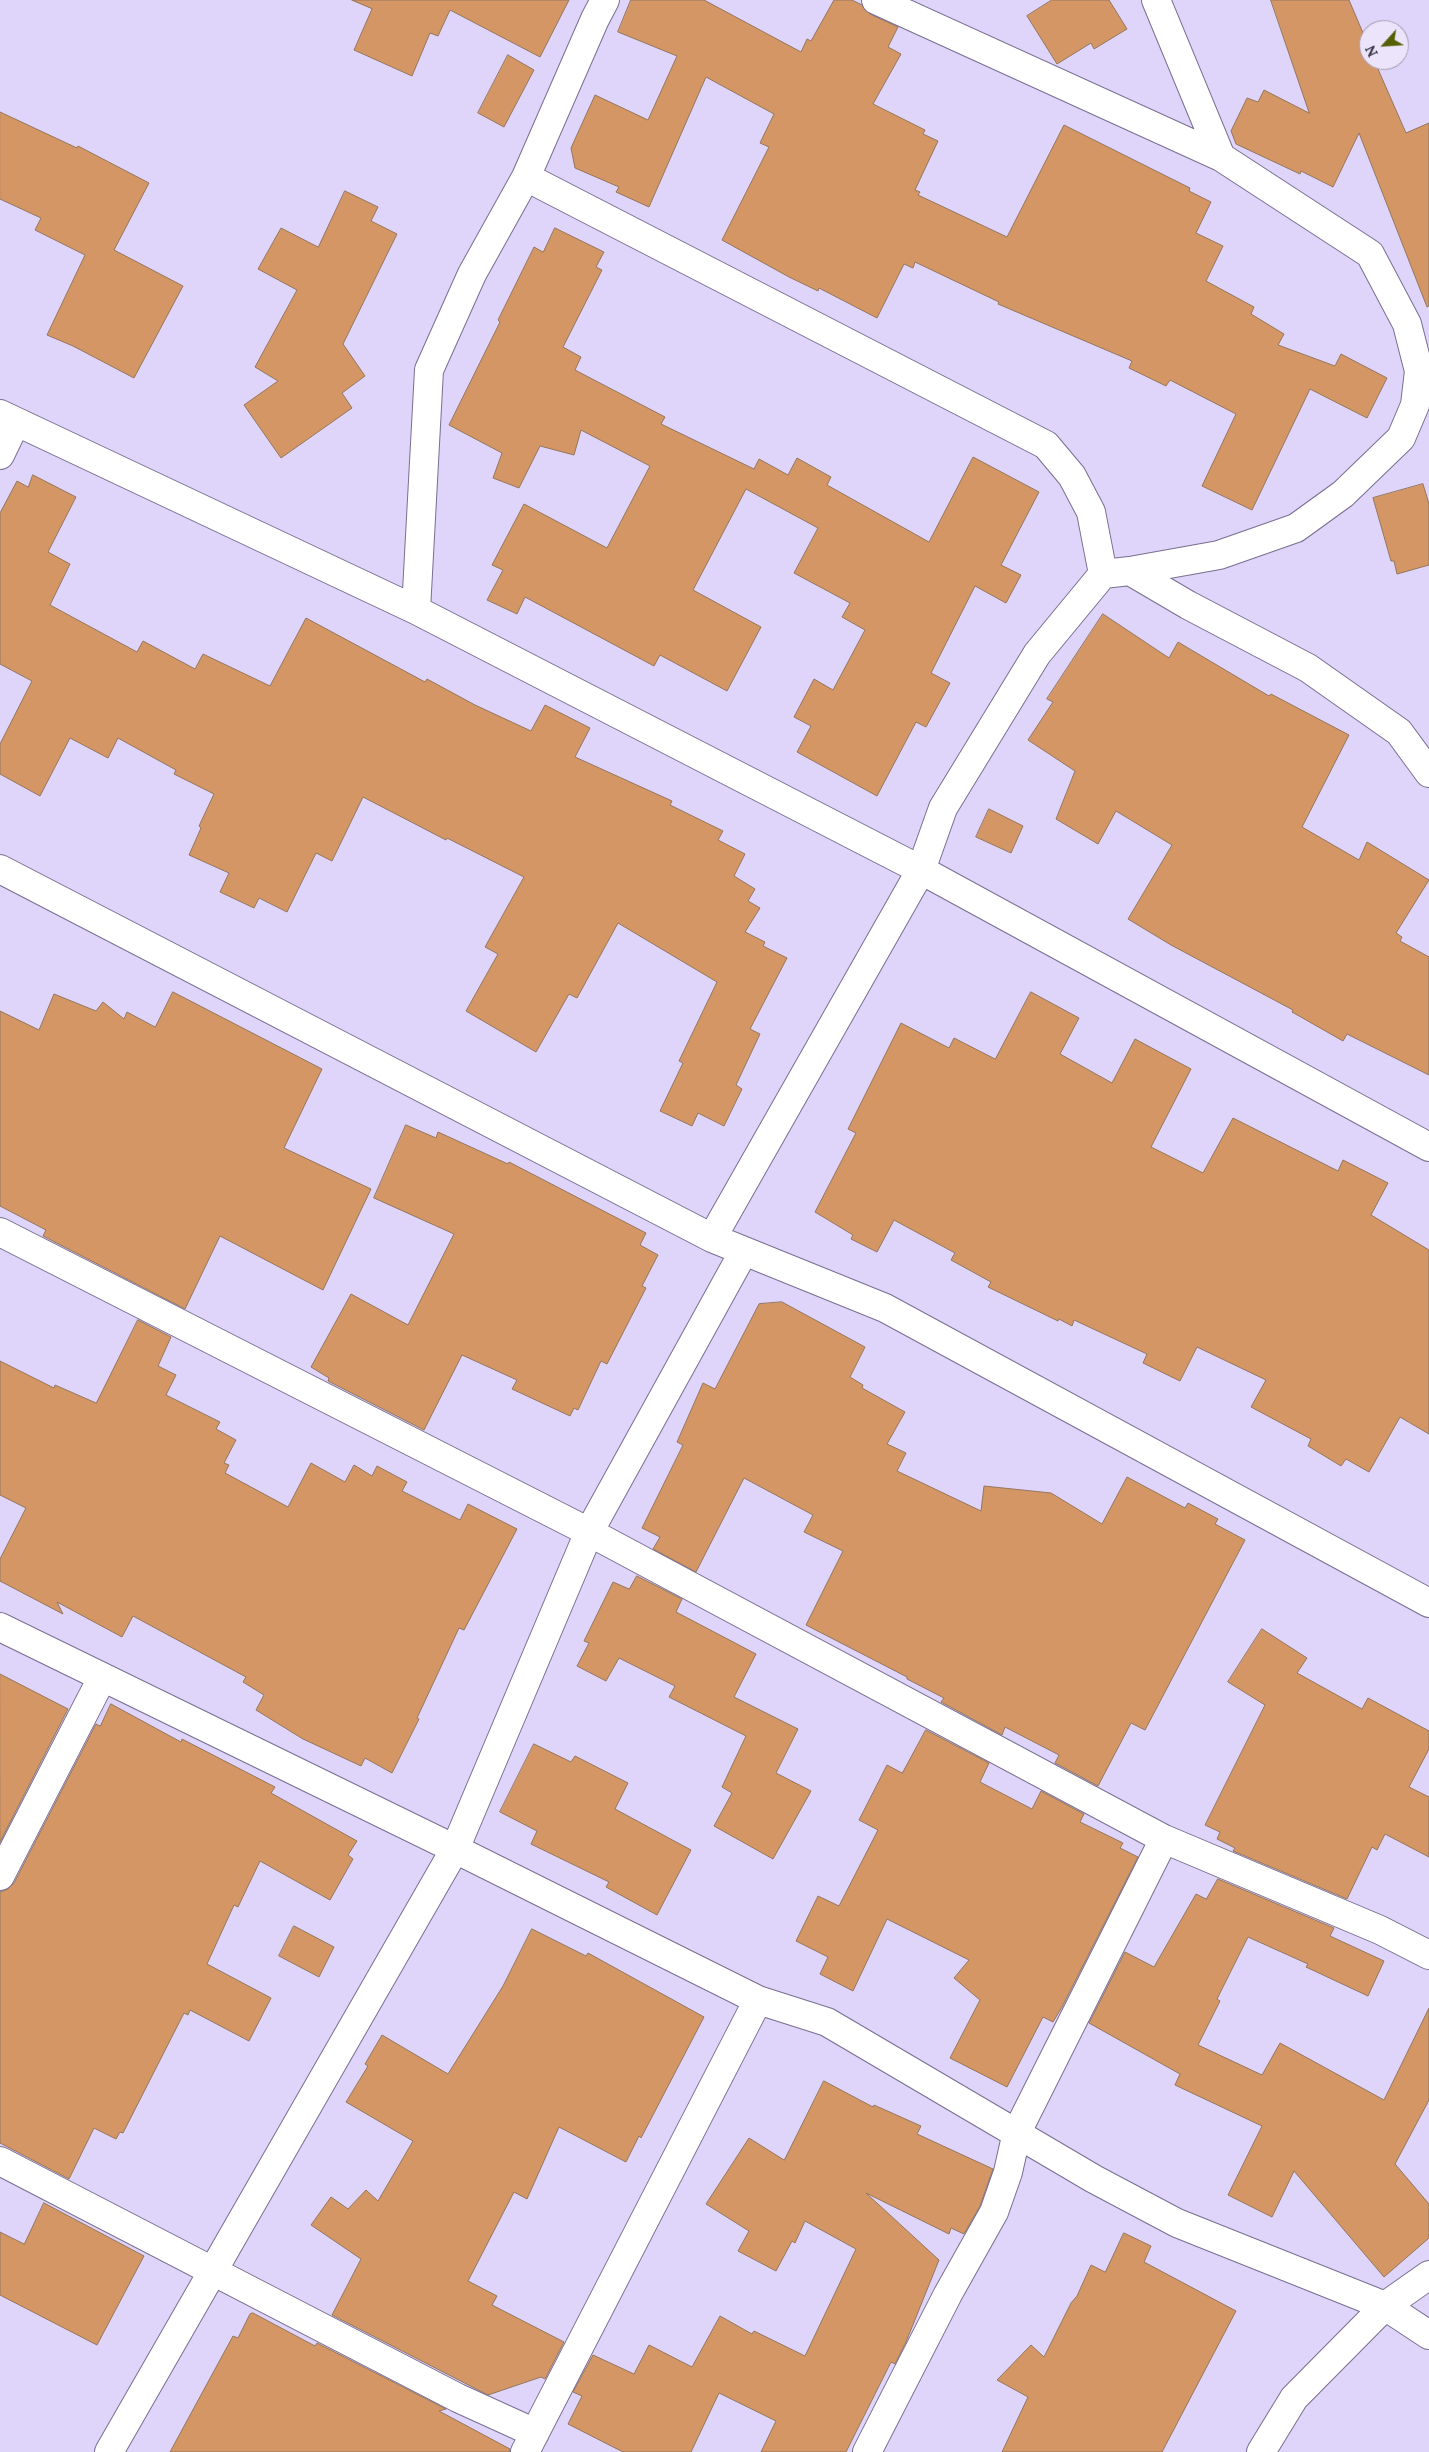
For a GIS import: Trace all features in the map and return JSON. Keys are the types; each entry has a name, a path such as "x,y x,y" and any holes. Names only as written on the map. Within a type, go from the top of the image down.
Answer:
{"street":[{"path":"416,610 429,370 472,274 526,177 595,18 605,0"},
{"path":"712,1238 920,870 943,808 1037,654 1103,574 1219,555 1296,528 1343,494 1401,438 1415,405 1419,371 1407,324 1370,254 1221,157 876,0"},
{"path":"1156,0 1221,157"},
{"path":"526,177 1046,445 1072,476 1091,512 1103,574"},
{"path":"0,456 8,418 416,610 920,870 1426,1141"},
{"path":"1130,571 1188,605 1308,668 1399,732 1429,773"},
{"path":"0,869 712,1238 885,1308 1429,1603"},
{"path":"0,1232 589,1532 1164,1839 1380,1930 1429,1955"},
{"path":"109,2452 455,1849 589,1532 744,1250"},
{"path":"0,1627 455,1849 758,2000 827,2022 1094,2179 1177,2223 1385,2306 1429,2335"},
{"path":"0,1876 102,1678"},
{"path":"867,2452 948,2294 994,2212 1008,2172 1017,2132 1164,1839"},
{"path":"0,2161 458,2398 530,2442 758,2000"},
{"path":"1261,2452 1294,2398 1385,2306 1429,2275"}],"building":[{"path":"352,0 569,0 540,57 450,10 438,36 430,33 412,76 354,50 372,9"},
{"path":"631,0 704,0 801,52 807,39 811,41 834,0 852,0 862,5 870,14 898,27 888,47 901,54 873,104 925,130 923,134 938,141 915,190 920,192 918,195 1007,237 1064,125 1190,188 1189,191 1211,202 1196,233 1223,246 1206,281 1254,307 1251,314 1284,334 1278,345 1335,366 1341,354 1387,378 1367,418 1310,389 1252,510 1202,486 1236,414 1170,380 1166,386 1129,368 1132,361 998,304 999,302 915,262 913,268 904,264 877,318 819,288 818,291 789,277 722,240 769,147 760,143 774,114 706,77 649,207 616,192 619,187 575,168 571,148 595,95 648,120 677,56 618,32"},
{"path":"1052,0 1109,0 1127,29 1094,49 1091,43 1057,64 1027,16"},
{"path":"1271,0 1349,0 1359,24 1359,70 1378,70 1406,133 1429,123 1429,306 1427,307 1359,133 1333,187 1301,171 1300,174 1236,144 1231,131 1247,98 1258,102 1264,90 1309,113"},
{"path":"508,55 534,70 504,127 478,113"},
{"path":"0,112 77,148 78,146 149,183 114,250 183,286 134,378 73,346 47,335 85,255 35,230 41,218 0,199"},
{"path":"345,191 378,207 371,221 397,234 343,344 365,376 342,393 352,408 281,458 244,405 278,381 255,367 297,290 258,269 281,228 318,247"},
{"path":"555,228 604,252 596,267 602,270 563,347 581,357 575,370 665,417 661,424 754,469 759,459 788,475 797,458 831,477 827,485 929,542 973,457 1039,492 1001,565 1021,575 1006,603 975,586 931,673 950,683 926,727 916,722 877,796 797,752 811,726 794,717 814,679 833,690 865,630 842,617 850,603 794,573 818,528 746,489 693,590 761,627 727,691 660,655 654,666 525,597 517,614 487,600 503,570 492,565 524,504 607,548 650,466 581,430 574,455 540,446 519,488 493,478 502,453 449,425 500,322 498,320 534,247 543,252"},
{"path":"33,475 76,497 48,552 70,564 50,605 137,652 143,641 195,669 203,654 270,686 306,618 425,682 427,679 475,705 531,731 545,705 590,728 575,757 672,801 670,805 723,831 718,840 745,854 734,876 755,889 748,901 760,908 745,932 765,942 763,946 787,958 750,1029 760,1034 736,1085 742,1089 724,1126 698,1113 692,1126 660,1111 683,1063 679,1061 717,982 618,923 577,998 569,994 536,1052 466,1011 498,954 485,947 524,877 447,838 446,840 363,797 332,861 316,853 287,912 259,898 254,908 220,892 229,873 189,855 201,828 199,826 214,794 174,774 176,770 118,738 108,758 70,738 40,796 0,774 0,744 32,681 0,664 0,513 17,481 28,487"},
{"path":"1423,484 1429,504 1429,565 1397,574 1394,561 1391,561 1373,498"},
{"path":"1103,614 1169,658 1178,642 1269,696 1271,694 1349,735 1302,827 1359,860 1367,842 1429,880 1396,933 1402,937 1400,941 1429,957 1429,1075 1347,1034 1343,1041 1292,1012 1293,1010 1171,945 1128,919 1172,845 1116,811 1098,844 1056,819 1075,771 1028,740 1053,702 1047,699"},
{"path":"989,809 1023,826 1011,853 976,837"},
{"path":"173,992 322,1069 284,1148 371,1189 323,1290 220,1236 185,1309 43,1236 46,1230 0,1206 0,1011 39,1030 54,994 96,1011 103,1002 124,1019 127,1012 155,1027"},
{"path":"1031,992 1079,1018 1060,1054 1112,1083 1135,1039 1191,1069 1151,1147 1203,1173 1233,1118 1338,1171 1343,1160 1388,1183 1371,1215 1429,1250 1429,1434 1400,1417 1369,1472 1346,1459 1341,1466 1308,1446 1311,1439 1251,1407 1266,1380 1197,1347 1180,1381 1143,1363 1147,1354 1074,1320 1072,1326 1059,1319 1058,1321 988,1287 991,1282 951,1260 955,1253 894,1220 877,1252 851,1239 853,1235 815,1212 856,1133 848,1129 901,1023 949,1048 954,1038 995,1059"},
{"path":"406,1125 436,1138 438,1132 508,1164 509,1162 646,1233 640,1245 658,1255 642,1286 646,1288 607,1364 601,1361 578,1410 574,1408 570,1416 512,1389 517,1380 462,1355 424,1430 328,1381 329,1378 311,1367 351,1294 408,1325 454,1234 374,1198"},
{"path":"782,1302 865,1347 850,1377 863,1385 862,1388 905,1412 887,1444 906,1453 897,1471 981,1511 984,1486 1051,1493 1102,1524 1127,1477 1185,1508 1188,1503 1218,1519 1215,1524 1245,1540 1145,1730 1131,1723 1098,1786 1055,1763 1059,1755 1005,1727 1002,1735 941,1702 944,1698 907,1679 907,1677 806,1625 843,1551 804,1532 813,1515 744,1478 696,1572 653,1549 660,1537 642,1528 683,1445 677,1442 703,1383 715,1389 759,1304"},
{"path":"138,1320 171,1337 158,1366 176,1375 166,1395 220,1422 216,1429 236,1440 224,1463 229,1465 225,1473 288,1507 311,1463 345,1482 354,1465 372,1476 377,1466 407,1482 402,1491 460,1520 468,1504 517,1529 464,1630 459,1628 417,1718 419,1719 392,1773 365,1758 361,1766 303,1739 256,1710 264,1695 243,1682 246,1677 133,1616 122,1637 57,1602 63,1614 0,1581 0,1559 26,1508 0,1495 0,1361 54,1388 55,1385 96,1403"},
{"path":"637,1576 682,1599 676,1612 756,1654 734,1697 798,1729 776,1773 811,1791 773,1859 714,1826 732,1793 722,1787 746,1736 669,1697 675,1686 619,1658 606,1681 577,1666 589,1643 584,1641 613,1582 629,1589"},
{"path":"1262,1629 1307,1658 1297,1673 1362,1709 1368,1698 1429,1731 1429,1749 1409,1787 1429,1797 1429,1857 1385,1834 1377,1850 1372,1847 1347,1899 1233,1851 1235,1848 1217,1839 1220,1832 1205,1825 1265,1705 1228,1682"},
{"path":"0,1674 68,1709 0,1842"},
{"path":"111,1704 181,1742 182,1739 275,1787 271,1793 357,1841 348,1855 353,1859 330,1900 260,1861 238,1907 234,1905 207,1964 271,1998 249,2041 190,2010 188,2015 184,2013 123,2133 120,2132 116,2139 94,2128 69,2179 0,2143 0,1892 8,1889 14,1883 96,1724 100,1726"},
{"path":"926,1730 989,1763 980,1782 1032,1809 1041,1791 1084,1814 1080,1822 1123,1843 1120,1848 1138,1857 1062,2007 1053,2022 1043,2017 1007,2087 950,2058 980,2000 954,1978 969,1960 887,1919 853,1991 820,1974 828,1957 796,1941 818,1896 839,1906 878,1830 859,1820 887,1765 902,1773"},
{"path":"534,1744 571,1762 575,1756 628,1783 615,1809 691,1850 657,1915 606,1887 609,1882 531,1844 537,1831 500,1812"},
{"path":"1218,1879 1334,1928 1330,1936 1384,1961 1368,1996 1306,1967 1308,1964 1248,1937 1217,1999 1220,2001 1198,2045 1262,2075 1280,2043 1384,2100 1429,2008 1429,2100 1395,2164 1429,2204 1429,2238 1384,2277 1294,2171 1272,2217 1228,2195 1262,2126 1175,2085 1180,2074 1089,2023 1125,1952 1154,1967 1196,1894 1206,1899"},
{"path":"294,1926 334,1947 319,1977 279,1956"},
{"path":"532,1929 586,1956 588,1953 704,2017 641,2138 639,2136 626,2162 559,2127 527,2199 514,2192 468,2281 497,2296 492,2305 564,2342 545,2379 541,2377 488,2395 332,2315 361,2259 311,2225 331,2197 348,2209 366,2190 378,2201 413,2141 346,2102 368,2066 365,2064 382,2035 448,2074 503,1986"},
{"path":"824,2081 873,2107 874,2105 921,2126 917,2134 993,2169 980,2206 964,2234 951,2228 949,2234 866,2193 939,2260 906,2342 895,2364 891,2362 846,2452 761,2452 776,2421 719,2393 691,2452 623,2452 568,2424 582,2396 573,2392 593,2355 634,2374 649,2345 692,2367 720,2316 752,2334 754,2331 805,2356 856,2249 805,2221 795,2243 792,2241 776,2271 738,2251 749,2231 706,2204 749,2138 784,2160"},
{"path":"44,2203 144,2256 97,2345 0,2295 0,2232 24,2244"},
{"path":"1124,2233 1151,2246 1144,2262 1236,2311 1162,2452 1002,2452 1028,2397 997,2380 1031,2345 1044,2357 1071,2303 1077,2296 1091,2265 1105,2272"},
{"path":"253,2313 315,2346 317,2343 446,2409 439,2411 510,2449 509,2452 170,2452 233,2336 238,2338 250,2314"}]}
